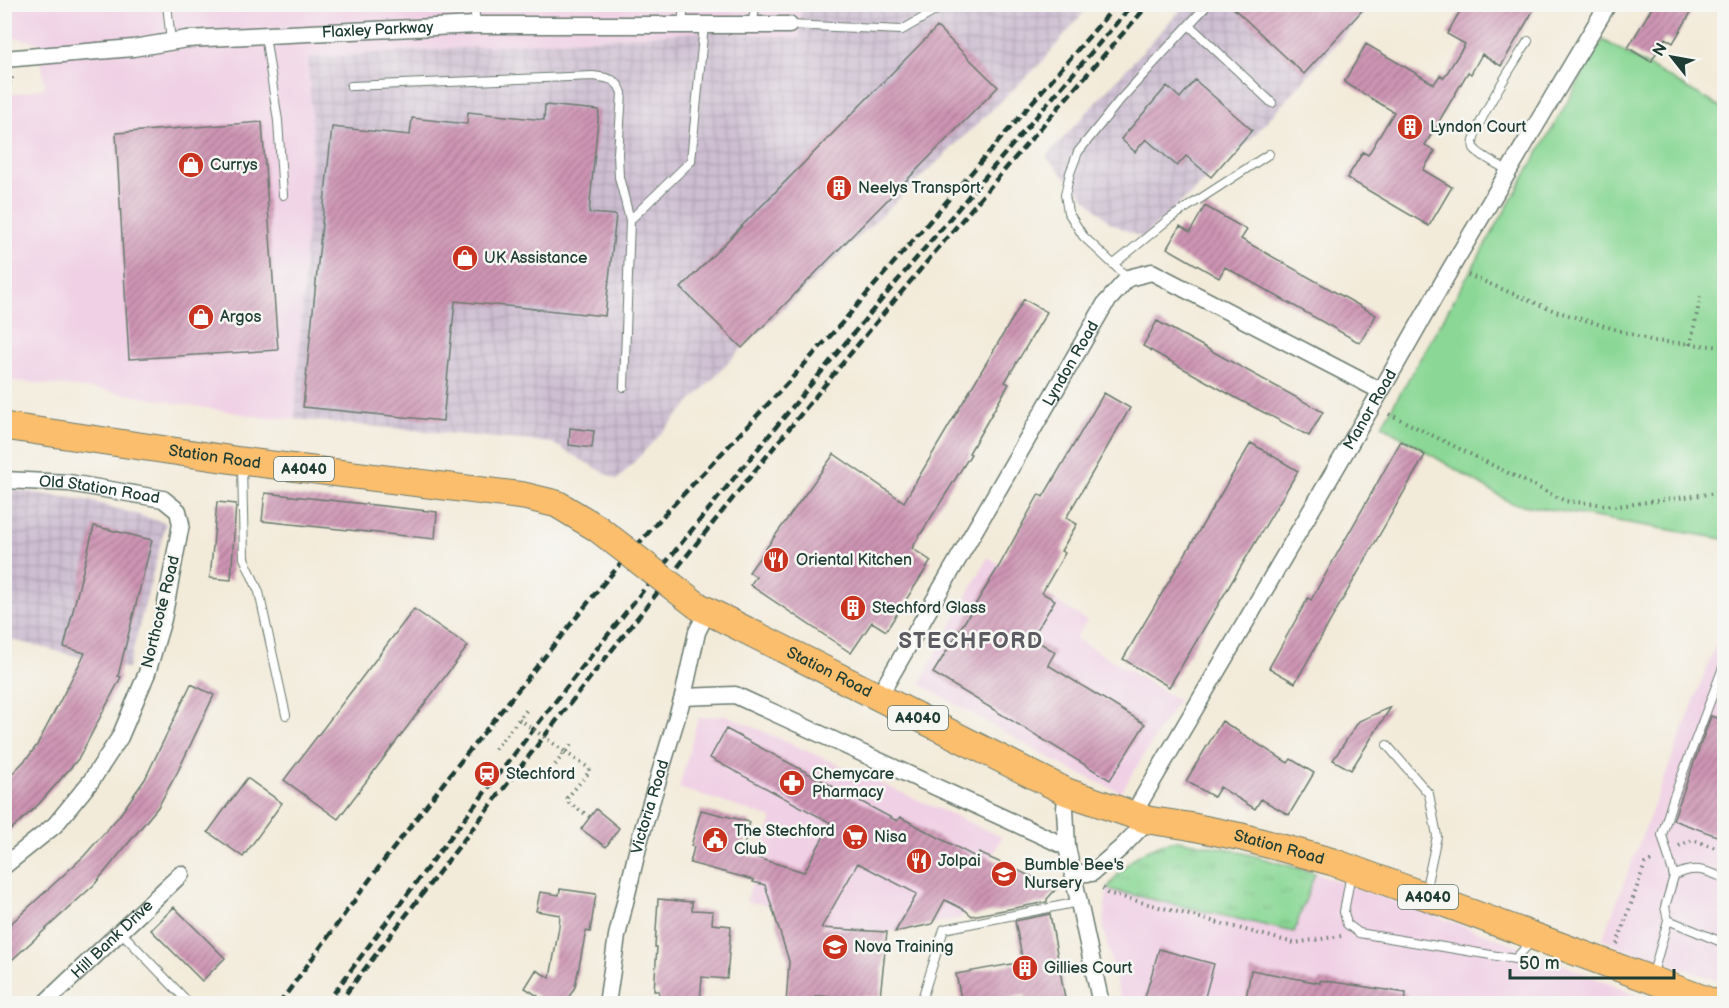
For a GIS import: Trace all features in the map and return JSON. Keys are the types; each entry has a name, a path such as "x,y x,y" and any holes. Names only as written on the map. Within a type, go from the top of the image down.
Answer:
{"main road":[{"name":"Station Road","path":"4,426 241,461 524,496 557,504 597,528 702,609 1067,792 1140,818 1242,837 1352,869 1717,1004"}],"street":[{"name":"Manor Road","path":"1092,873 1121,848 1140,818 1450,268 1608,4"},
{"name":"Flaxley Parkway","path":"4,59 133,48 187,39 476,25 789,25"},
{"path":"1128,278 1152,272 1381,391"},
{"name":"Lyndon Road","path":"878,698 1105,303 1128,278"},
{"name":"Old Station Road","path":"4,480 69,483 163,499 178,512 181,524"},
{"name":"Northcote Road","path":"4,866 55,825 91,782 120,737 147,673 163,619 181,524"},
{"name":"Victoria Road","path":"607,1004 617,936 640,838 683,697 702,609"},
{"path":"683,697 735,695 1067,847"},
{"path":"1067,792 1065,808 1067,847 1101,1004"},
{"path":"1074,873 1092,873"},
{"name":"Hill Bank Drive","path":"44,1004 182,874"}],"lane":[{"path":"167,4 171,42"},
{"path":"474,4 476,25"},
{"path":"682,25 684,4"},
{"path":"752,25 756,4"},
{"path":"789,25 902,30 946,4"},
{"path":"1128,278 1083,236 1068,212 1065,195 1070,173 1078,152 1112,110 1208,4"},
{"path":"630,220 691,161 704,25"},
{"path":"1189,25 1272,103"},
{"path":"265,35 278,121 283,195"},
{"path":"1509,171 1476,151 1473,140 1480,121 1528,41"},
{"path":"351,86 593,76 611,78 619,84 622,93 618,161 622,194 630,220 624,387"},
{"path":"1114,264 1169,219 1269,154"},
{"path":"241,461 244,558 259,592 286,716"},
{"path":"1652,980 1668,920 1665,907 1674,876 1662,835 1673,799 1725,664"},
{"path":"1388,745 1429,794 1437,836 1425,895"},
{"path":"1674,876 1692,868 1703,869 1725,878"},
{"path":"1352,869 1344,912 1347,924 1359,933 1515,960 1537,936"},
{"path":"908,1004 922,999 944,929 1080,902"},
{"path":"1668,920 1725,943"},
{"path":"121,932 189,1003"}],"path":[{"path":"1450,268 1555,311 1654,341 1725,347"},
{"path":"1690,345 1701,295"},
{"path":"1372,406 1564,501 1618,506 1725,492"},
{"path":"495,748 529,707"},
{"path":"519,719 589,768 590,771 567,798 569,802 590,817"},
{"path":"544,779 573,742"},
{"path":"1610,964 1645,864 1693,840 1725,851"},
{"path":"1092,873 1107,893 1294,943 1359,933"}],"shaded area":[{"path":"924,4 1090,5 1040,64 742,348 617,480 552,443 295,419 313,135 308,58 713,31 800,38 801,5 920,8"},
{"path":"4,5 924,5 920,8 801,6 800,38 713,31 309,58 313,135 295,419 266,418 95,389 5,380 5,96 45,88 39,43 5,35"},
{"path":"1185,5 1371,5 1251,139 1142,238 1109,222 1046,157"},
{"path":"5,489 86,500 166,523 128,669 5,638"},
{"path":"988,557 1087,621 1075,638 1178,700 1121,792 1071,770 920,684"},
{"path":"1724,623 1724,983 1602,940"},
{"path":"726,715 1002,837 961,918 887,932 827,928 764,904 746,902 772,818 679,788 698,718"},
{"path":"1315,873 1522,947 1655,1003 1121,1003 1103,927 1107,889 1294,932"}],"green space":[{"path":"1603,40 1724,109 1724,539 1511,503 1382,425"},
{"path":"1177,840 1229,849 1315,873 1294,932 1107,889 1121,870 1136,857 1154,847"}],"building":[{"path":"1229,4 1368,4 1304,74"},
{"name":"Lyndon Court","path":"1464,4 1537,4 1501,66 1482,54 1471,74 1468,72 1425,145 1435,151 1423,170 1452,187 1429,226 1347,178 1363,152 1368,155 1394,112 1344,82 1366,44 1434,84 1440,75 1444,78 1465,44 1447,34"},
{"path":"1654,4 1696,4 1673,43 1665,38 1651,62 1628,48"},
{"name":"Neelys Transport","path":"937,27 998,87 742,348 681,288"},
{"path":"1195,80 1252,130 1211,177 1186,156 1177,166 1146,139 1135,152 1121,139 1167,86 1180,98"},
{"name":"UK Assistance","path":"545,105 599,110 589,213 616,215 605,316 455,301 443,421 303,407 332,127 410,135 412,118 467,124 468,112 544,120"},
{"path":"262,122 278,350 129,359 116,133"},
{"path":"1205,206 1247,230 1241,239 1376,315 1360,343 1225,267 1219,278 1167,248 1180,226 1190,232"},
{"path":"1024,299 1047,312 1005,382 1009,384 969,453 971,454 912,548 931,561 886,631 872,622 851,653 750,585 756,577 749,572 834,454 904,502"},
{"path":"1157,321 1323,412 1309,436 1143,346"},
{"path":"1104,393 1130,408 1066,518 1077,524 1061,551 1065,553 1042,593 1055,600 1032,638 1055,652 1048,665 1145,724 1110,780 933,673 999,566 1039,494 1043,497"},
{"path":"570,428 594,431 592,448 569,445"},
{"path":"1401,441 1425,455 1295,683 1269,668 1308,598 1311,600"},
{"path":"1251,443 1298,471 1169,687 1123,659"},
{"path":"265,493 437,512 435,539 262,521"},
{"path":"217,502 236,504 231,580 210,578"},
{"path":"94,526 152,540 118,676 121,677 79,758 39,804 4,836 4,782 37,745 85,653 64,647"},
{"path":"414,609 468,646 338,819 284,780"},
{"path":"191,684 214,695 158,807 94,885 4,967 4,930 84,856 119,816 145,779"},
{"path":"1391,707 1351,770 1333,760 1359,721"},
{"path":"1711,716 1725,721 1725,839 1673,820"},
{"path":"1222,721 1288,763 1291,759 1314,773 1289,815 1261,799 1255,809 1220,787 1214,797 1186,781"},
{"path":"726,729 897,821 900,817 977,858 979,853 1057,888 1047,902 972,916 945,900 932,924 895,932 917,894 858,863 821,928 887,932 880,997 815,996 814,1004 786,1004 789,961 765,885 690,863 694,847 691,846 701,810 750,822 742,853 804,872 831,823 710,758"},
{"path":"247,778 282,803 243,857 208,832"},
{"name":"Stechford","path":"596,809 619,828 606,847 581,829"},
{"path":"560,889 596,894 590,932 586,931 575,987 565,1004 533,1004 538,996 525,988 536,970 550,978 560,915 536,911 540,892 559,895"},
{"path":"658,899 692,902 692,910 713,911 712,924 731,926 727,979 702,977 700,1004 658,1004 659,991 654,991"},
{"path":"174,907 225,958 202,981 151,930"},
{"name":"Gillies Court","path":"1050,914 1066,1004 1027,1004 1025,995 982,1004 962,1004 956,974 1023,962 1015,921"},
{"path":"1159,949 1214,964 1203,1004 1143,1004"},
{"path":"1251,970 1320,983 1320,980 1406,993 1405,1004 1245,1004"}],"railway":[{"path":"279,1004 449,776 603,584 841,324 1117,4"},
{"path":"326,1004 519,747 719,496 924,249 1133,4"},
{"path":"338,1004 734,496 939,248 1149,4"}],"place":[{"name":"Lyndon Court","path":"1410,127"},
{"name":"Currys","path":"191,165"},
{"name":"Neelys Transport","path":"839,188"},
{"name":"UK Assistance","path":"465,258"},
{"name":"Argos","path":"201,317"},
{"name":"Oriental Kitchen","path":"776,560"},
{"name":"Stechford Glass","path":"853,608"},
{"name":"Stechford","path":"487,774"},
{"name":"Chemycare Pharmacy","path":"792,783"},
{"name":"Nisa","path":"855,837"},
{"name":"The Stechford Club","path":"715,840"},
{"name":"Jolpai","path":"919,861"},
{"name":"Bumble Bee's Nursery","path":"1004,874"},
{"name":"Nova Training","path":"835,947"},
{"name":"Gillies Court","path":"1025,968"}],"district":[{"name":"STECHFORD","path":"971,641"}]}
